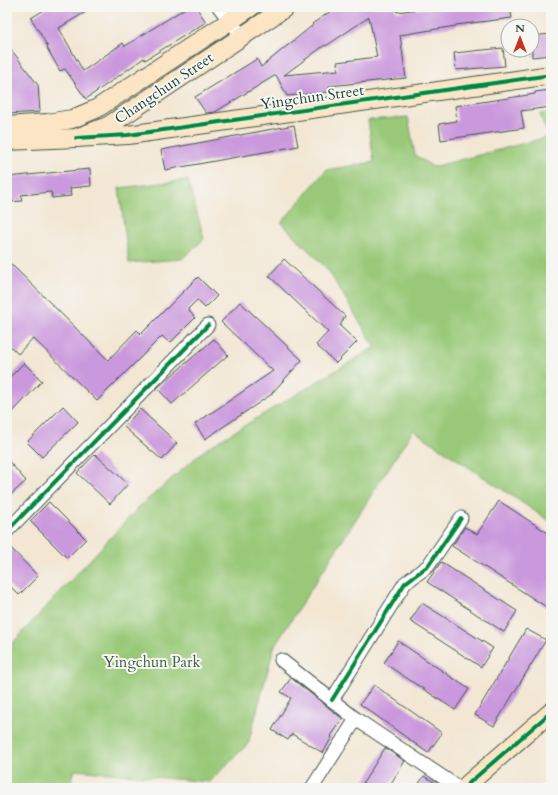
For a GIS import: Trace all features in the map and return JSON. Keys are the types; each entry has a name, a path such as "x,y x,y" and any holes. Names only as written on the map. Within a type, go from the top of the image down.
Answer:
{"street":[{"name":"Changchun Street","path":"7,126 47,123 72,119 96,109 225,14 251,7"},
{"name":"Changchun Street","path":"7,141 76,138 108,126 286,7"},
{"path":"225,14 242,36"},
{"name":"Yingchun Street","path":"76,138 128,135 551,75"},
{"path":"7,531 208,325"},
{"path":"332,700 405,583 428,566 461,518"},
{"path":"281,660 356,719 459,788"},
{"path":"465,788 551,714"},
{"path":"312,788 356,719"}],"green space":[{"name":"Yingchun Park","path":"551,112 551,522 413,430 274,647 248,744 209,782 75,770 69,788 7,788 7,649 139,507 207,448 375,347 328,270 281,223 326,170 374,162 368,120 408,117 415,155 433,167 548,137 540,114"},
{"path":"188,180 204,239 182,259 129,263 119,188"}],"building":[{"path":"49,7 94,7 59,28 83,71 123,43 125,46 187,7 196,7 206,22 145,60 144,58 86,99 65,69 60,71 31,18"},
{"path":"337,7 394,7 397,12 434,7 510,7 512,18 500,18 500,20 456,25 400,35 406,78 329,86 329,92 287,96 276,75 215,112 206,113 195,97 257,59 261,67 313,25 312,24","holes":["369,17 377,57 337,62 338,70 284,75 325,45 326,46"]},
{"path":"551,34 551,55 540,56 540,35"},
{"path":"7,44 38,85 40,112 7,114"},
{"path":"500,48 500,58 504,58 505,66 456,70 454,53"},
{"path":"551,90 551,107 521,111 524,128 441,140 439,124 457,121 455,106 535,94 535,92"},
{"path":"294,125 298,146 165,170 161,150"},
{"path":"90,169 91,186 70,188 71,196 52,198 51,192 21,195 22,201 7,202 7,177"},
{"path":"284,259 345,316 340,326 357,342 336,363 316,345 328,332 269,276"},
{"path":"7,260 108,360 137,330 141,334 198,277 217,296 205,308 197,300 188,309 195,318 170,343 162,336 97,401 33,338 18,354 7,343"},
{"path":"240,302 302,360 272,394 205,439 195,424 273,371 221,322"},
{"path":"214,339 228,355 172,404 157,388"},
{"path":"24,363 42,381 7,418 7,380"},
{"path":"63,406 78,422 42,457 27,442"},
{"path":"140,409 177,443 162,460 124,427"},
{"path":"95,454 128,484 110,504 77,473"},
{"path":"7,459 26,481 7,498"},
{"path":"499,501 551,535 551,610 452,546 465,527 477,534"},
{"path":"49,502 86,539 67,558 30,521"},
{"path":"7,544 38,576 19,595 7,583"},
{"path":"441,562 517,611 504,632 427,582"},
{"path":"422,603 493,648 481,667 410,621"},
{"path":"526,629 546,640 494,726 475,715"},
{"path":"398,641 469,689 455,710 384,663"},
{"path":"291,678 343,719 331,736 332,737 323,753 292,734 288,740 272,730 291,698 281,692"},
{"path":"374,685 442,733 428,753 360,704"},
{"path":"385,748 405,761 388,788 360,788"},
{"path":"424,776 443,788 416,788"}],"cycle path":[{"path":"76,138 128,135 551,75"},
{"path":"7,531 208,325"},
{"path":"332,700 405,583 428,566 461,518"},
{"path":"465,788 551,712"}]}
